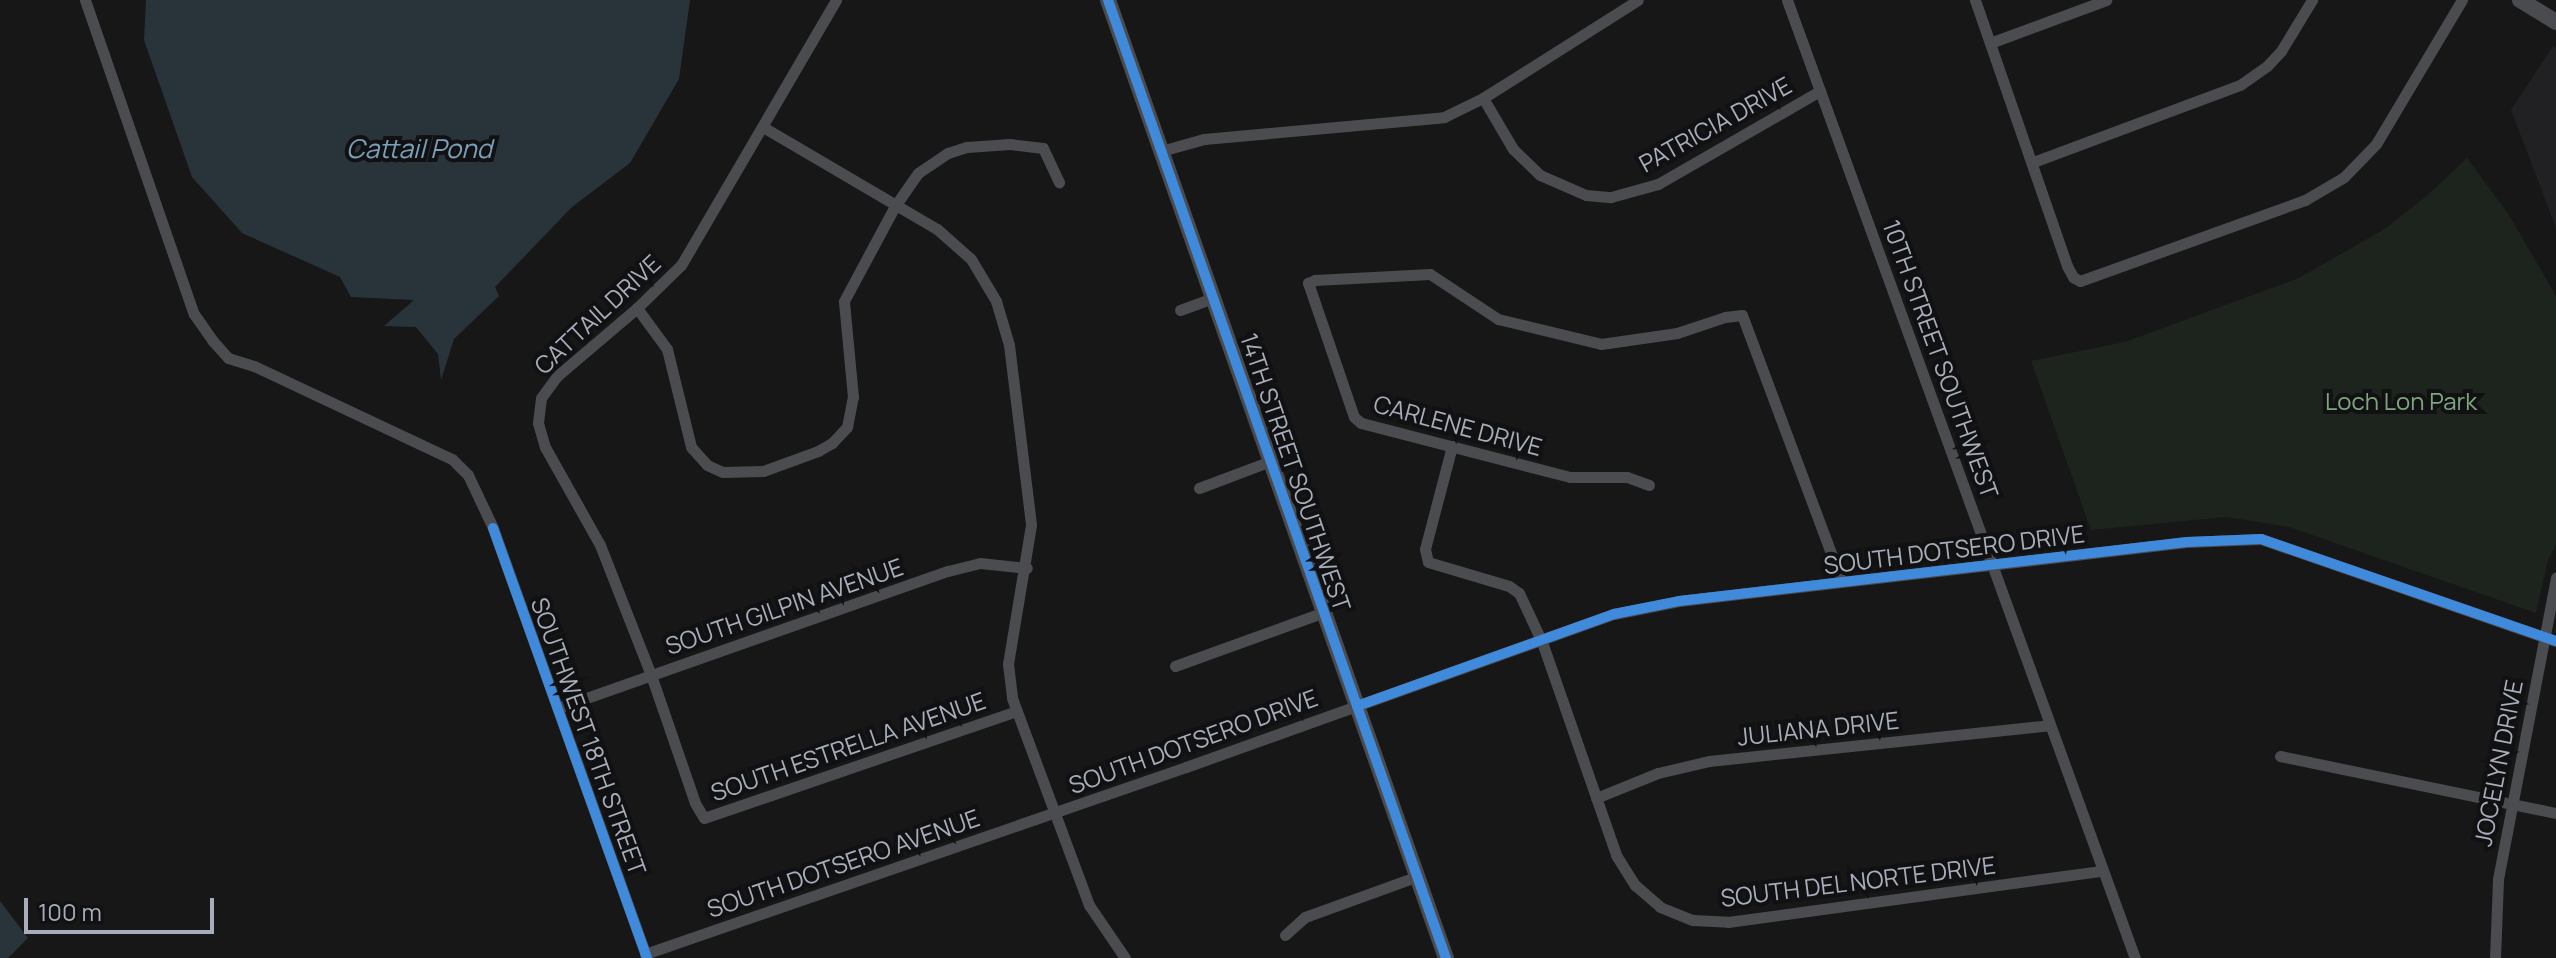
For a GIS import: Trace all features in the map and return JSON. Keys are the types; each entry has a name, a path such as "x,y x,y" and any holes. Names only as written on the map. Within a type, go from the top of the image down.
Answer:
{"main road":[{"name":"14TH STREET SOUTHWEST","path":"1108,0 1446,958"},
{"path":"2520,0 2556,22"}],"street":[{"name":"SOUTHWEST 18TH STREET","path":"85,0 194,314 228,358 254,366 452,459 468,475 493,528 646,956"},
{"name":"CATTAIL DRIVE","path":"651,675 600,545 545,447 537,410 557,376 637,308 681,265 836,0"},
{"path":"1161,151 1204,139 1444,117 1483,98 1638,0"},
{"name":"10TH STREET SOUTHWEST","path":"1787,0 2135,958"},
{"path":"1975,0 2067,266 2076,280 2280,210 2327,188 2370,153 2462,0"},
{"path":"1990,43 2106,0"},
{"path":"2033,162 2240,85 2267,66 2281,51 2312,0"},
{"name":"PATRICIA DRIVE","path":"1483,98 1513,149 1540,175 1586,195 1611,197 1658,184 1820,91"},
{"path":"763,127 937,229 960,248 980,271 1001,314 1009,345 1031,525 1027,568 1008,664 1016,711 1089,905 1125,958"},
{"path":"637,308 667,349 688,440 707,465 723,472 749,474 818,451 832,443 849,421 853,397 844,301 895,206 918,173 931,163 967,147 1010,144 1043,148 1059,182"},
{"name":"CARLENE DRIVE","path":"1649,485 1627,477 1570,477 1366,425 1354,417 1309,290 1311,280 1430,274 1498,319 1601,344 1677,333 1739,313 1748,322 1842,582"},
{"path":"1180,310 1213,298"},
{"name":"SOUTH DEL NORTE DRIVE","path":"1452,446 1425,549 1428,562 1516,590 1542,642 1616,855 1635,885 1660,907 1693,920 1749,920 2102,871"},
{"path":"1199,488 1271,461"},
{"name":"SOUTH DOTSERO DRIVE","path":"1054,814 1614,614 1679,601 1992,564 2187,542 2261,539 2550,640"},
{"name":"SOUTH GILPIN AVENUE","path":"558,708 969,565 988,563 1027,568"},
{"name":"JOCELYN DRIVE","path":"2495,958 2495,908 2511,803 2550,640 2556,578"},
{"path":"1175,666 1324,612"},
{"name":"SOUTH ESTRELLA AVENUE","path":"651,675 695,803 701,816 708,819 1016,711"},
{"name":"JULIANA DRIVE","path":"1596,798 1658,773 1709,761 2049,725"},
{"path":"2280,756 2556,813"},
{"name":"SOUTH DOTSERO AVENUE","path":"646,956 1054,814"},
{"path":"1285,935 1305,917 1418,876"}],"shaded area":[{"path":"2553,46 2556,48 2556,228 2511,110"}],"green space":[{"name":"Loch Lon Park","path":"2467,158 2509,215 2556,296 2556,545 2548,560 2536,613 2289,527 2226,517 2091,530 2031,361 2125,342 2299,278 2383,230 2429,194"}],"water":[{"name":"Cattail Pond","path":"146,0 690,0 679,79 630,163 572,207 495,287 499,296 454,339 441,380 438,354 416,327 384,326 414,300 351,297 340,277 242,233 192,177 144,40"},
{"path":"0,901 28,938 8,958 0,958"}],"cycle path":[{"path":"1108,0 1446,958"},
{"path":"493,528 647,958"},
{"path":"1357,706 1614,614 1679,601 2187,542 2261,539 2556,641"}]}
